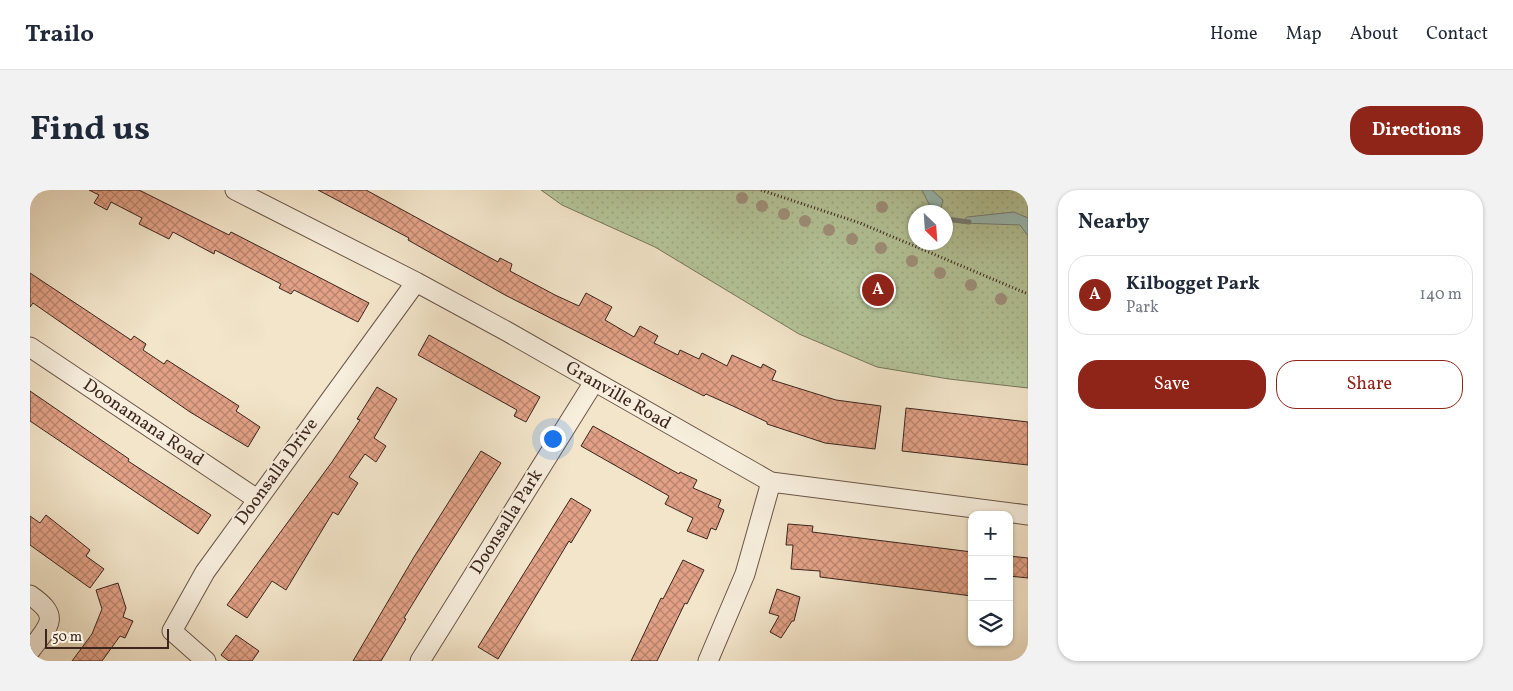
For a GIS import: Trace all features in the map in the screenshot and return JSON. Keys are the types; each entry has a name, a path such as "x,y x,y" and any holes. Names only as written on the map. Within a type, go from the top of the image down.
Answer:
{"street":[{"name":"Granville Road","path":"235,190 416,282 508,332 771,482 1028,515"},
{"name":"Doonsalla Drive","path":"206,661 172,631 205,572 416,282"},
{"name":"Doonamana Road","path":"30,348 257,499"},
{"name":"Doonsalla Park","path":"420,661 594,382"},
{"path":"708,661 745,574 771,482"},
{"path":"30,595 45,605 50,616 49,624 30,651"}],"path":[{"path":"761,190 860,223 1028,294"}],"green space":[{"path":"541,190 1028,190 1028,388 949,379 877,367 799,334 655,247 562,205"}],"water":[{"path":"922,190 932,190 943,200 942,205 930,205"},
{"path":"1014,212 1028,218 1028,236 1020,225 961,223 967,217"}],"building":[{"path":"89,190 139,190 229,235 231,232 369,303 358,322 294,290 291,294 279,288 281,284 215,250 214,254 173,232 169,239 139,224 142,218 111,202 107,210 94,203 99,195"},
{"path":"318,190 366,190 498,262 500,258 512,264 510,271 555,295 579,306 586,293 612,307 605,320 634,337 640,326 658,336 654,343 678,355 680,350 699,359 702,353 727,366 732,355 761,368 763,364 776,371 772,380 836,400 881,406 875,449 825,443 767,424 767,422 706,394 704,396 505,295 408,240 409,238"},
{"path":"30,273 131,340 134,336 146,344 143,350 164,364 167,360 239,406 236,411 260,427 248,447 190,412 33,303 30,307"},
{"path":"429,335 540,397 526,422 514,416 517,410 418,355"},
{"path":"377,387 397,399 374,438 386,446 376,462 365,454 349,477 358,483 338,515 333,512 286,590 272,581 247,618 227,605 332,462 360,420 357,419"},
{"path":"30,391 129,459 128,461 211,515 198,534 30,421"},
{"path":"906,408 1028,422 1028,465 902,451"},
{"path":"593,426 679,474 680,472 697,480 693,488 721,500 718,507 724,510 716,530 711,528 707,539 687,531 693,518 665,504 669,496 581,446"},
{"path":"481,451 501,463 404,618 406,619 381,661 353,661 414,557"},
{"path":"571,498 591,510 571,543 569,541 498,659 478,647"},
{"path":"46,515 90,550 86,556 104,569 90,588 30,545 30,516 40,523"},
{"path":"788,524 813,526 812,532 968,552 968,596 820,577 820,571 791,569 793,545 786,545"},
{"path":"1013,556 1028,558 1028,578 1013,576"},
{"path":"683,560 704,570 687,604 685,603 657,661 631,661 661,598 663,599"},
{"path":"118,583 126,608 123,617 133,621 125,638 120,636 102,661 72,661 92,634 102,609 96,590"},
{"path":"777,589 800,597 794,621 792,621 781,638 770,632 779,616 769,613"},
{"path":"236,635 259,651 252,661 229,661 221,655"}],"waterway":[{"path":"953,220 969,222"}],"place":[{"name":"Kilbogget Park","path":"878,290"}]}
